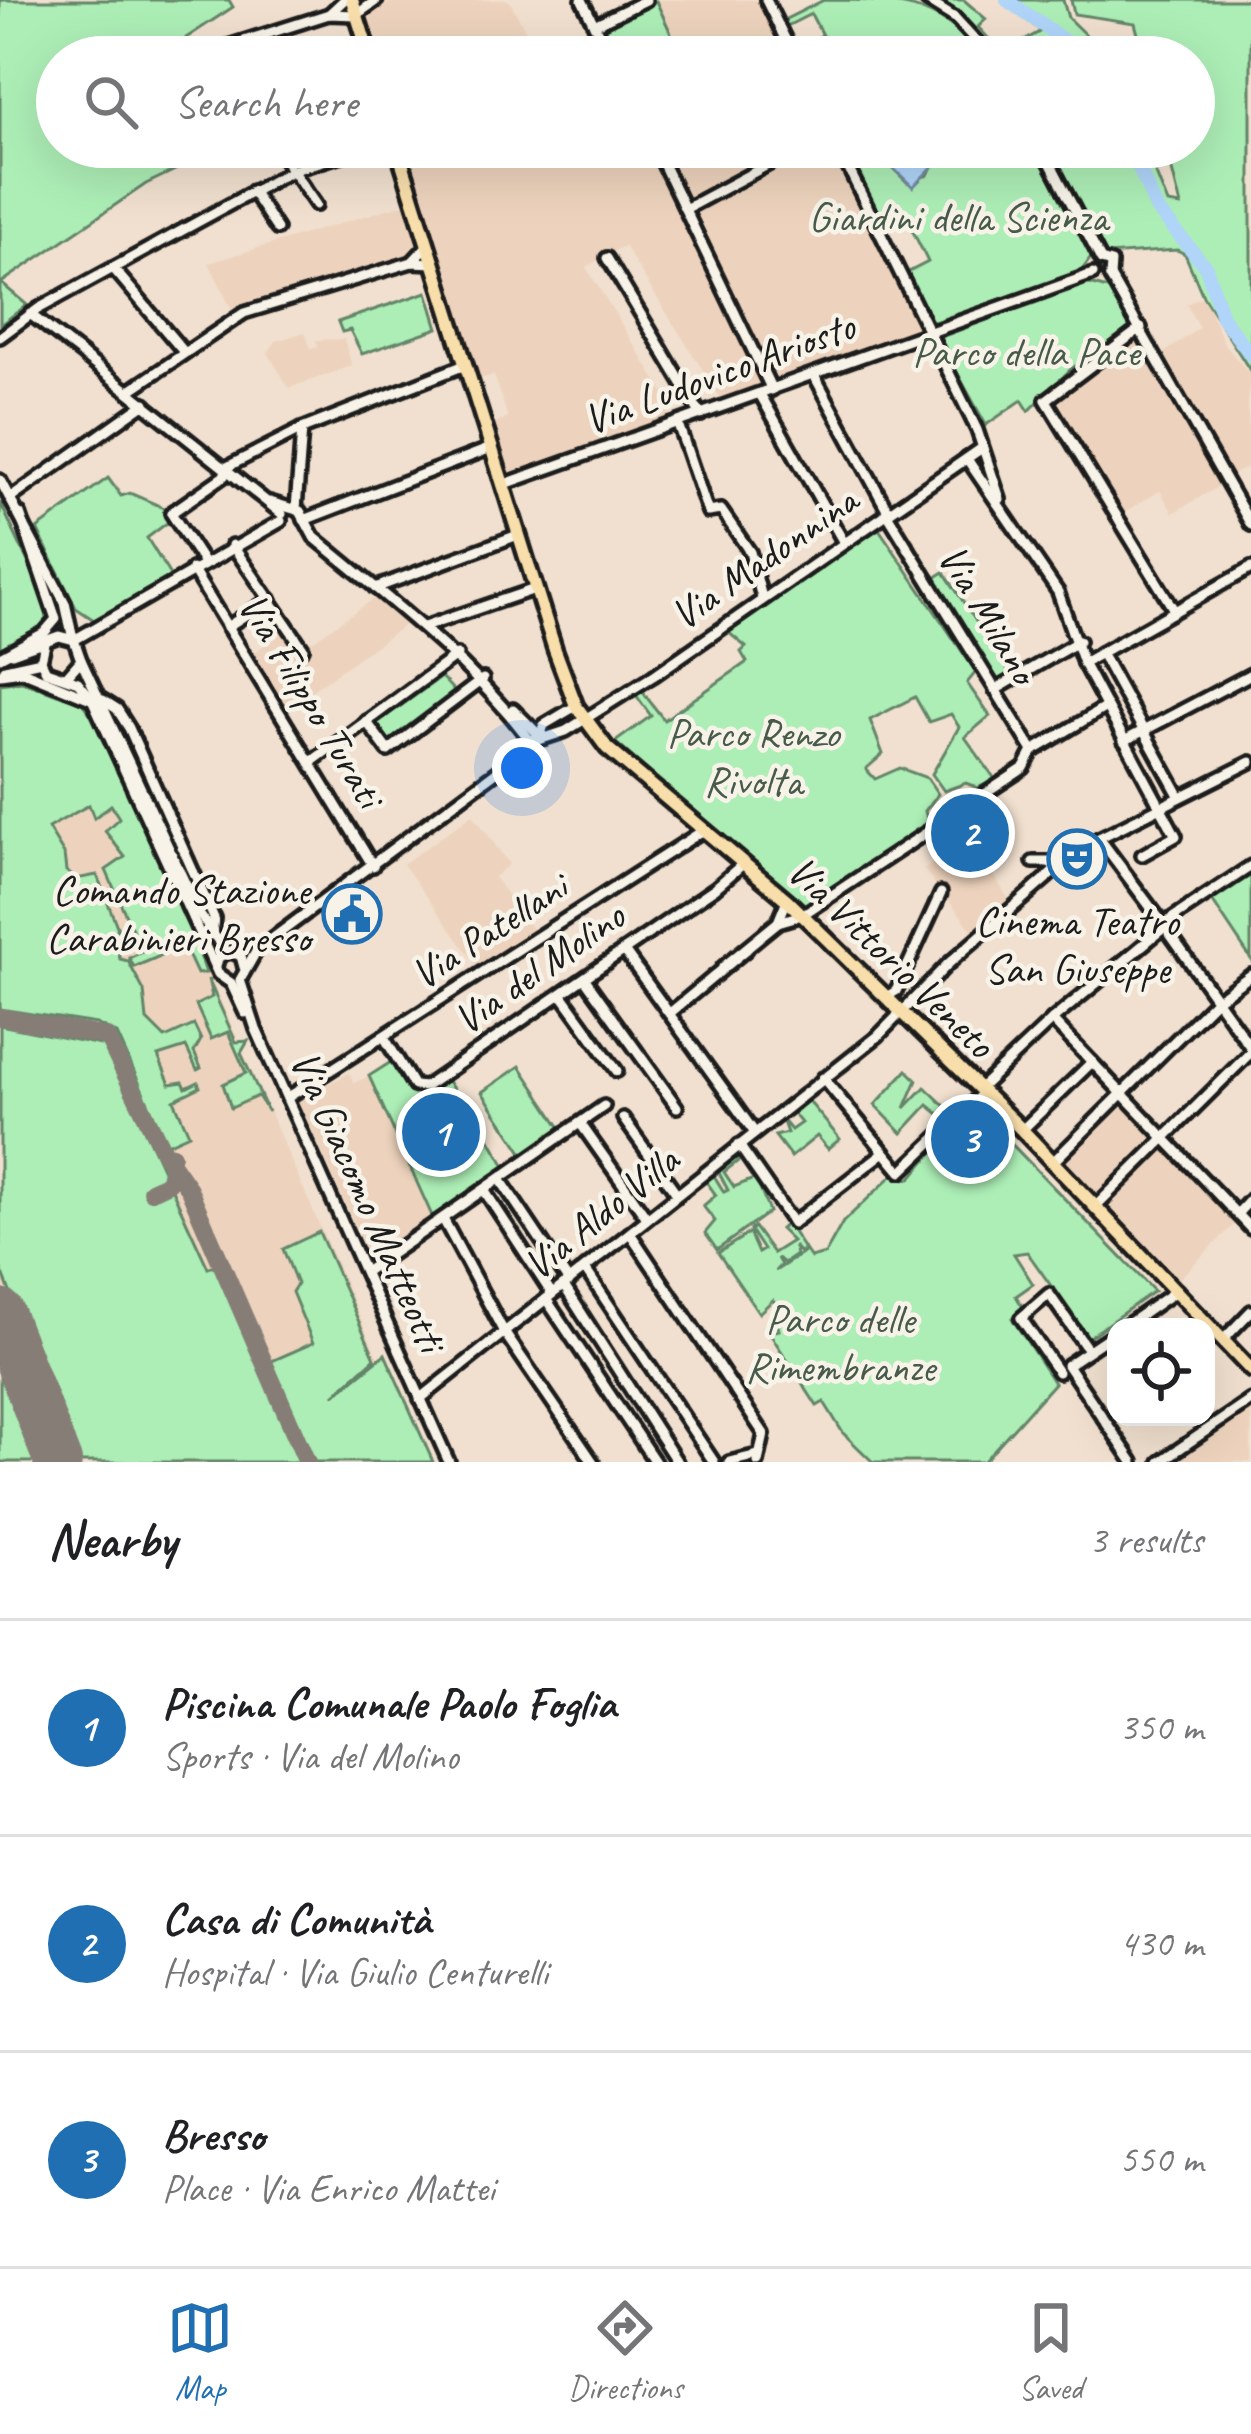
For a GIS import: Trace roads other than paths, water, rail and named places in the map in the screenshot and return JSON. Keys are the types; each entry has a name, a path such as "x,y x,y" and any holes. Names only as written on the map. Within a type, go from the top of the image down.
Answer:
{"main road":[{"path":"348,0 363,36"},
{"name":"Via Vittorio Veneto","path":"404,168 518,535 579,713 613,754 744,862 891,994 902,1012 1251,1370"}],"street":[{"path":"260,36 329,14 348,0"},
{"path":"329,14 356,15 377,0"},
{"path":"582,0 600,36"},
{"path":"594,25 646,0"},
{"path":"766,0 783,36"},
{"path":"926,0 955,18 972,36"},
{"path":"289,168 316,205"},
{"path":"0,337 30,314 301,168"},
{"path":"665,168 772,390"},
{"path":"685,208 761,168"},
{"path":"848,168 982,448 1003,510"},
{"path":"1053,168 1101,260 1111,263 1110,277 1251,525"},
{"path":"253,191 277,229"},
{"path":"412,262 428,245"},
{"path":"607,258 701,415"},
{"path":"1101,260 1093,274 1100,280 1110,277"},
{"path":"129,391 244,313 412,262 434,263"},
{"path":"113,268 184,352"},
{"name":"Via Ludovico Ariosto","path":"502,485 1093,274"},
{"path":"30,314 270,502 304,521 314,537 457,655 534,726 539,740"},
{"path":"1141,328 1046,400 1174,610"},
{"path":"203,562 171,513 224,476 227,467 302,429 465,365"},
{"name":"Via Milano","path":"814,375 887,511 1033,751"},
{"path":"760,394 843,542"},
{"path":"103,623 76,619 4,489 145,403"},
{"path":"678,424 707,512 722,510 749,552 762,598"},
{"path":"302,429 287,513 293,529 491,448"},
{"name":"Via Madonnina","path":"579,713 762,598 982,448"},
{"path":"967,460 1058,592 1083,663 1176,836 1142,855"},
{"path":"0,657 59,636 74,639 287,513"},
{"path":"0,657 55,623 20,514"},
{"path":"375,588 518,535"},
{"path":"232,545 303,648"},
{"path":"1083,663 1251,568"},
{"name":"Via Filippo Turati","path":"192,569 373,866"},
{"path":"54,581 63,622 59,636"},
{"path":"424,627 536,589"},
{"path":"227,627 270,599"},
{"path":"65,603 98,700"},
{"path":"995,690 1079,641"},
{"path":"40,661 45,644"},
{"path":"1101,652 1180,797"},
{"path":"310,762 457,655"},
{"path":"40,661 56,678 67,676 81,659"},
{"path":"0,672 40,661"},
{"path":"0,672 22,671 98,700"},
{"path":"1124,741 1251,674"},
{"path":"67,676 98,700"},
{"path":"365,721 388,751 483,680"},
{"name":"Via Giacomo Matteotti","path":"98,700 212,935 243,970 241,986 256,1029 449,1462"},
{"name":"Via Giacomo Matteotti","path":"98,700 216,967 256,1029"},
{"path":"670,1012 778,922 802,915 1029,765 1033,751 1106,707"},
{"path":"539,740 544,725 579,713"},
{"path":"227,980 243,970 256,950 579,713"},
{"name":"Via Aldo Villa","path":"420,1399 823,1078 1056,870 1099,838 1251,762"},
{"path":"1148,788 1162,790 1169,778"},
{"name":"Via Patellani","path":"287,1098 704,830"},
{"path":"1096,1206 1251,1050 1099,838"},
{"name":"Via del Molino","path":"384,1037 414,1086 425,1087 585,979 744,862"},
{"path":"1033,862 1050,862 1056,870"},
{"path":"823,1078 904,1172 1052,1020 1166,926 1251,866"},
{"path":"917,995 891,994 941,893"},
{"path":"778,922 787,900"},
{"path":"216,967 231,952 256,950"},
{"path":"624,951 755,1132"},
{"path":"1053,1162 1216,1000 1251,975"},
{"path":"585,979 677,1107"},
{"path":"562,995 617,1071"},
{"path":"1052,1020 1251,1228"},
{"path":"1022,1130 1092,1062"},
{"path":"280,1082 308,1085"},
{"path":"365,1272 604,1106"},
{"path":"623,1118 677,1194"},
{"path":"580,1123 647,1218"},
{"path":"740,1145 793,1223 883,1153"},
{"path":"500,1180 677,1462"},
{"path":"484,1190 655,1462"},
{"path":"1237,1214 1251,1199"},
{"path":"443,1219 504,1332 593,1462"},
{"path":"629,1233 764,1434 758,1458 729,1462"},
{"path":"586,1270 714,1462"},
{"path":"1137,1318 1178,1290"},
{"path":"1088,1351 1049,1294 1022,1318 1133,1462"},
{"path":"1224,1339 1251,1311"},
{"path":"1062,1368 1107,1338"},
{"path":"1160,1462 1251,1400"}],"water":[{"path":"893,168 931,168 913,187"}],"waterway":[{"path":"1007,0 1058,36"},
{"path":"1139,168 1156,208 1206,267 1222,317 1251,355"}],"place":[{"name":"Casa di Comunità","path":"970,833"},
{"name":"Cinema Teatro San Giuseppe","path":"1077,859"},
{"name":"Comando Stazione Carabinieri Bresso","path":"352,914"},
{"name":"Piscina Comunale Paolo Foglia","path":"441,1132"},
{"name":"Bresso","path":"970,1139"}],"park label":[{"name":"Giardini della Scienza","path":"958,217"},
{"name":"Parco della Pace","path":"1026,352"},
{"name":"Parco Renzo Rivolta","path":"753,758"},
{"name":"Parco delle Rimembranze","path":"840,1343"}]}
